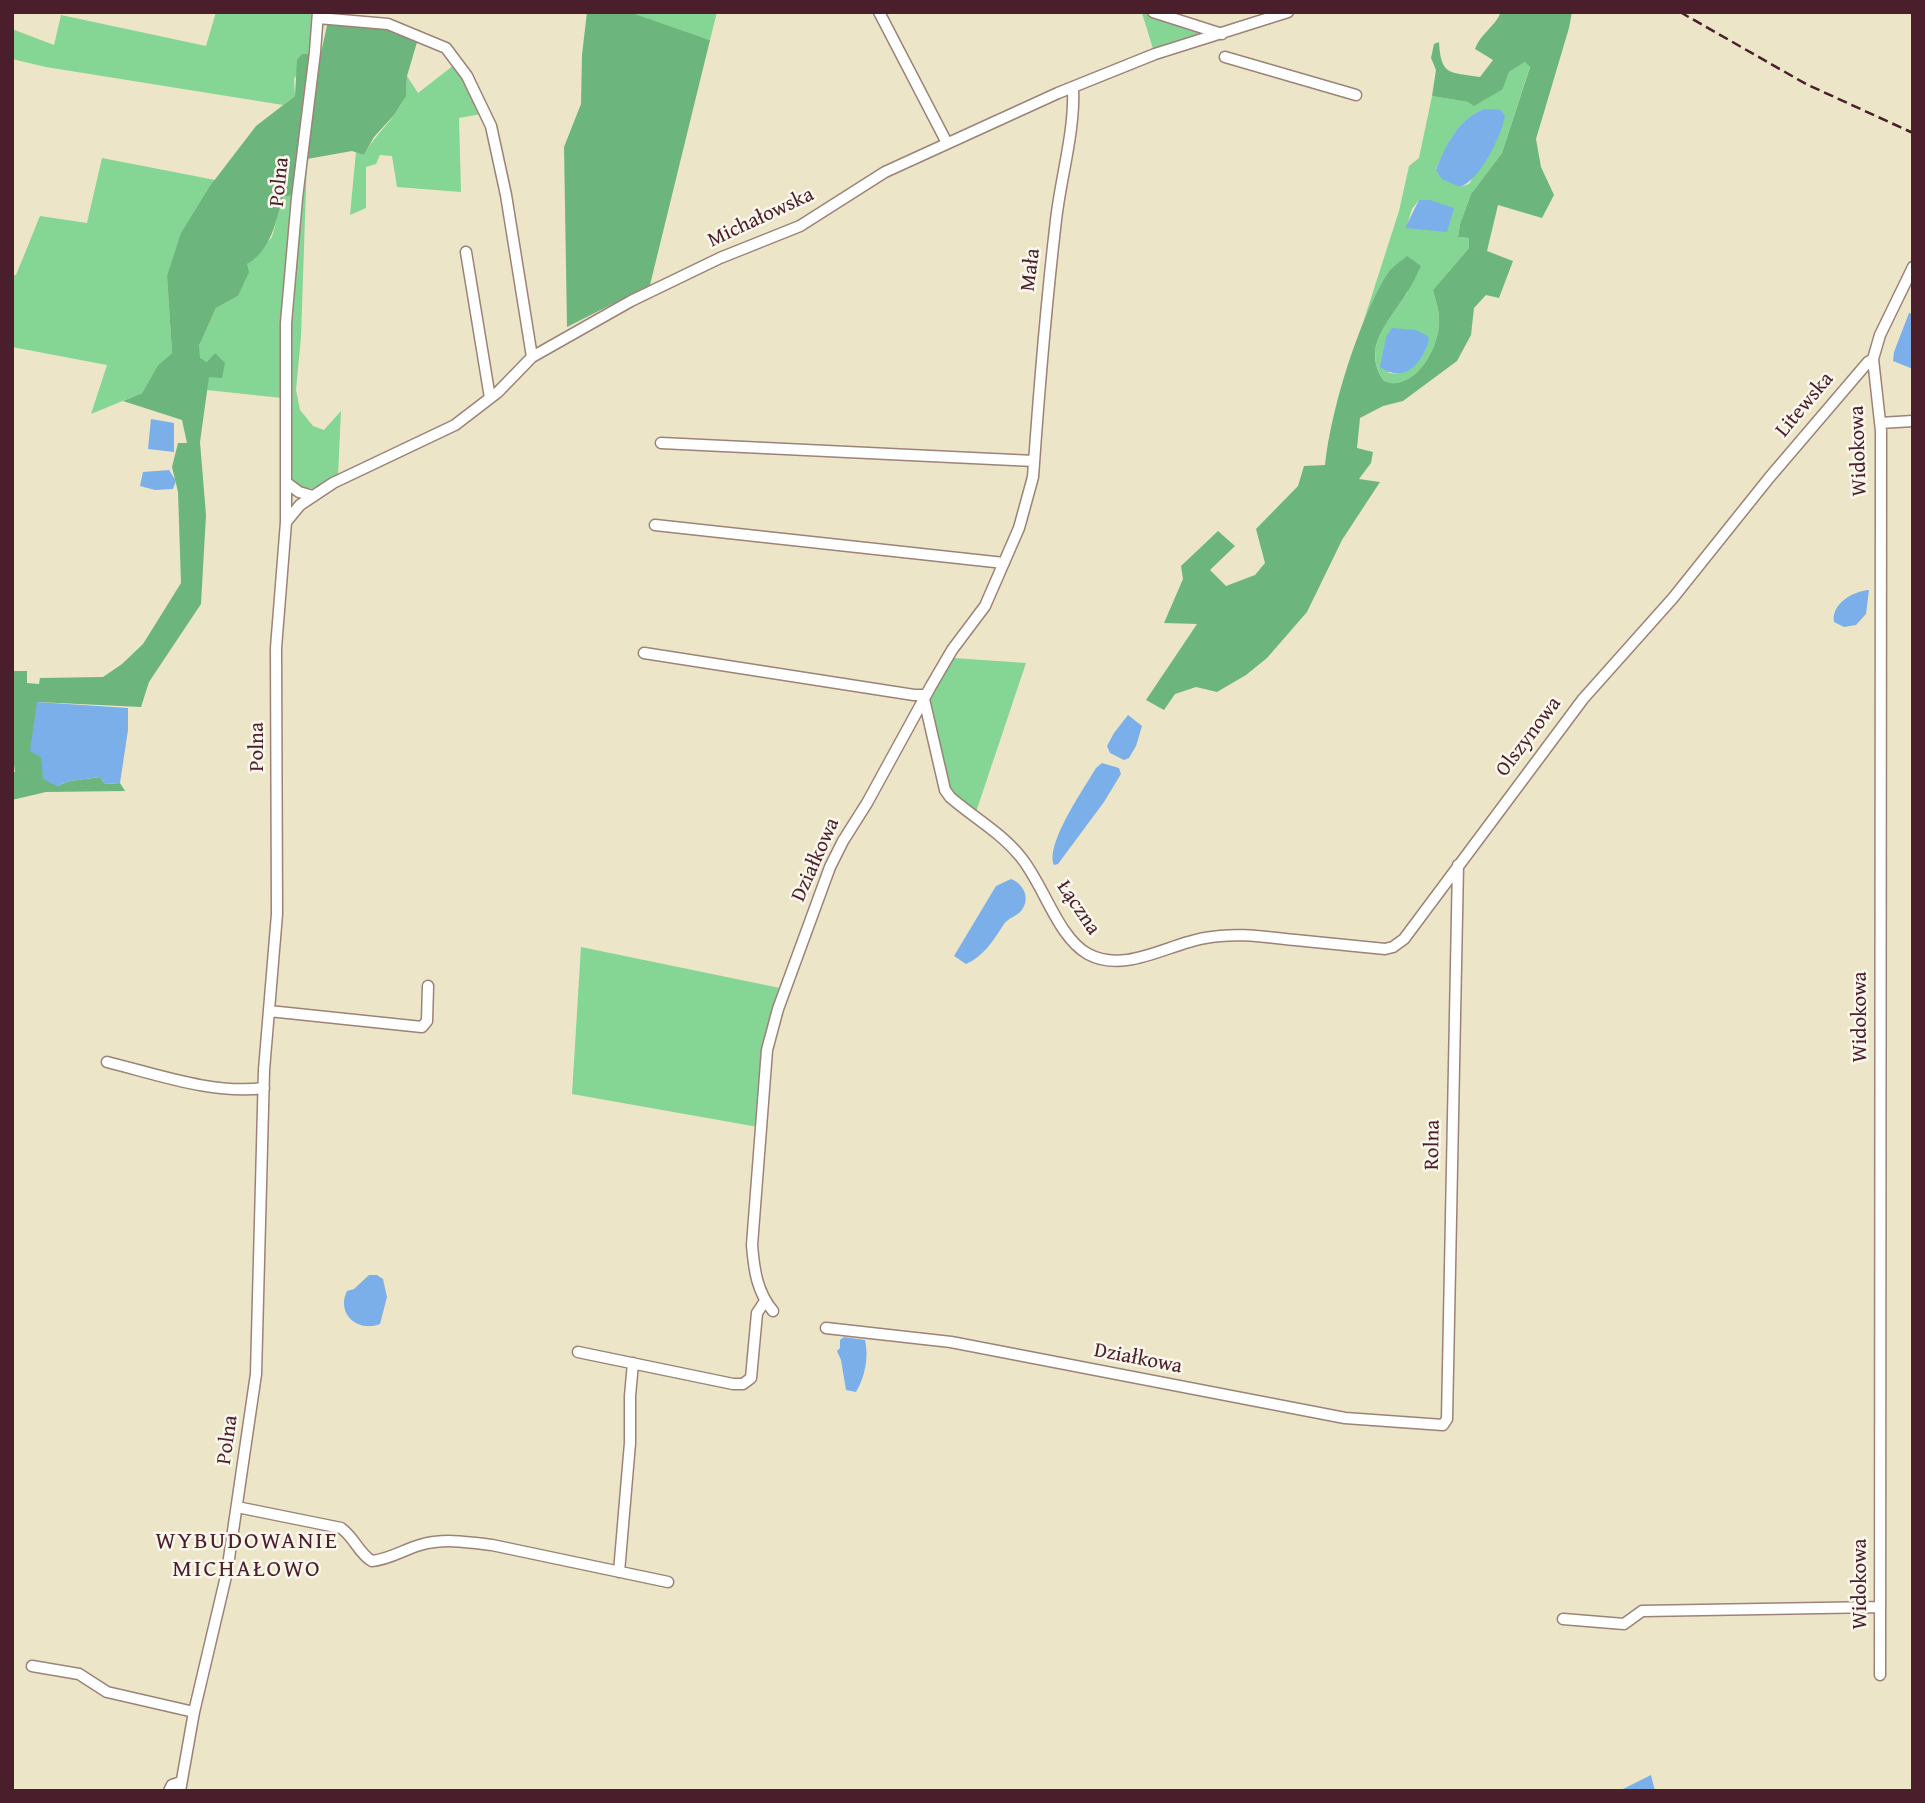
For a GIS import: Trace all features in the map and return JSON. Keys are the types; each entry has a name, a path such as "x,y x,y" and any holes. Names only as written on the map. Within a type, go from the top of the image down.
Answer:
{"street":[{"path":"879,12 947,144"},
{"path":"1153,12 1222,34"},
{"name":"Michałowska","path":"286,522 300,505 333,483 455,425 490,398 532,357 631,301 720,258 800,226 886,172 1073,88 1155,54 1288,12"},
{"path":"318,15 388,24 446,48 467,76 491,126 506,195 532,357"},
{"name":"Polna","path":"180,1787 194,1712 217,1619 237,1507 256,1374 264,1088 277,914 276,648 286,522 286,323 318,15"},
{"path":"1225,57 1356,95"},
{"name":"Mała","path":"1034,459 1045,312 1060,189 1074,111 1073,88"},
{"path":"466,252 490,398"},
{"name":"Litewska","path":"1705,557 1796,446 1873,359 1880,335 1913,267"},
{"name":"Widokowa","path":"1873,359 1880,423 1880,1675"},
{"path":"1880,423 1913,421"},
{"path":"661,443 1034,459"},
{"name":"Działkowa","path":"773,1311 765,1301 754,1269 752,1245 766,1051 772,1030 834,858 950,653 985,606 1028,502 1034,459"},
{"path":"287,483 299,492 313,496"},
{"path":"655,525 1004,563"},
{"name":"Olszynowa","path":"1393,947 1404,939 1583,698 1673,598 1705,557"},
{"path":"644,653 925,697"},
{"name":"Łączna","path":"925,697 945,790 1019,854 1035,876 1047,902 1073,942 1087,954 1104,960 1128,960 1203,938 1237,934 1385,949 1393,947"},
{"name":"Rolna","path":"1443,1425 1447,1419 1458,864"},
{"path":"269,1011 422,1027 427,1021 428,986"},
{"path":"107,1062 215,1088 242,1091 264,1088"},
{"path":"578,1352 743,1384 751,1378 757,1313 765,1301"},
{"name":"Działkowa","path":"825,1328 951,1342 1345,1418 1443,1425"},
{"path":"619,1572 630,1443 633,1363"},
{"path":"237,1507 341,1528 352,1536 365,1556 372,1561 421,1545 446,1541 492,1545 668,1582"},
{"path":"1563,1619 1624,1625 1642,1611 1880,1607"},
{"path":"32,1666 79,1674 107,1692 194,1712"},
{"path":"169,1791 172,1785 180,1787"}],"green space":[{"path":"216,12 311,12 311,54 294,79 295,96 283,105 46,67 12,59 12,29 54,45 61,15 206,46"},
{"path":"587,12 629,12 710,40 650,285 567,327 564,147 581,104 582,55"},
{"path":"628,12 717,12 710,40"},
{"path":"1501,12 1572,12 1536,139 1541,167 1554,195 1542,218 1498,205 1487,251 1513,261 1499,298 1486,295 1474,308 1471,335 1457,361 1403,401 1383,406 1360,418 1357,448 1373,452 1371,463 1359,479 1380,482 1342,540 1307,612 1267,658 1246,675 1217,692 1196,687 1175,694 1164,710 1146,700 1197,624 1164,623 1183,579 1181,566 1218,531 1235,546 1210,570 1226,586 1255,575 1265,563 1256,529 1298,486 1304,466 1325,465 1333,418 1356,341 1387,274 1407,256 1421,266 1380,334 1376,345 1377,369 1384,381 1405,381 1421,368 1433,348 1439,318 1433,290 1469,248 1469,238 1458,237 1460,224 1471,194 1502,153 1530,67 1525,62 1509,72 1503,89 1474,106 1468,102 1432,96 1436,70 1431,58 1434,44 1439,42 1445,67 1454,73 1480,77 1493,60 1475,49"},
{"path":"1142,13 1208,33 1154,52"},
{"path":"328,21 388,26 418,39 407,76 406,96 395,114 374,137 364,155 352,151 307,159 312,94"},
{"path":"302,54 311,54 304,94 294,195 283,197 267,243 247,264 249,272 238,296 216,308 199,346 200,358 207,362 215,353 225,363 222,378 209,377 200,442 206,515 201,604 149,682 141,707 37,702 41,757 57,786 70,781 100,777 105,784 120,783 125,791 46,792 12,800 12,772 15,772 12,750 12,671 27,671 27,683 39,684 40,678 103,677 143,644 181,583 178,492 172,467 178,443 187,443 182,420 123,401 142,393 158,365 172,353 167,276 181,233 210,186 256,126 295,96 297,60"},
{"path":"1525,62 1530,66 1502,153 1471,194 1460,224 1458,237 1469,238 1469,248 1433,290 1439,327 1433,348 1414,375 1405,381 1384,381 1375,357 1376,346 1386,324 1408,292 1388,272 1362,326 1399,211 1409,166 1419,158 1432,96 1468,102 1483,101 1503,89 1509,72","holes":["1484,109 1495,143 1469,184 1460,187 1436,169 1460,126","1419,200 1444,205 1406,228 1412,209","1429,342 1422,356 1409,370 1388,373"]},
{"path":"454,65 481,114 459,118 461,192 397,187 392,156 380,155 376,164 366,167 366,208 350,215 356,152 364,155 396,113 405,96 407,76 418,93"},
{"path":"102,158 215,180 167,276 172,353 158,365 142,393 91,414 107,365 12,347 12,275 16,275 40,216 87,223"},
{"path":"307,159 301,337 296,390 300,410 313,426 324,430 341,411 338,475 316,489 298,487 290,479 290,324"},
{"path":"294,195 282,398 207,390 207,362 199,358 199,346 216,308 238,296 247,264 272,237 283,197"},
{"path":"954,658 1026,663 976,812 948,789 928,700"},
{"path":"581,947 780,988 762,1044 758,1127 572,1094"}],"water":[{"path":"1484,109 1501,110 1505,116 1499,135 1482,167 1468,183 1460,187 1442,179 1436,170 1449,143 1467,119"},
{"path":"1419,200 1430,200 1454,208 1447,232 1405,228"},
{"path":"1909,313 1913,314 1913,369 1893,361"},
{"path":"1392,328 1416,330 1428,336 1428,345 1420,360 1405,372 1393,373 1380,367 1386,337"},
{"path":"151,419 174,423 174,452 148,449"},
{"path":"169,470 176,481 173,489 155,490 140,486 143,472"},
{"path":"1869,590 1866,614 1856,625 1844,627 1834,622 1836,610 1844,600"},
{"path":"37,702 128,708 128,730 120,783 105,784 100,777 70,781 57,786 43,779 41,757 30,751"},
{"path":"1128,715 1142,726 1136,746 1129,758 1124,760 1110,753 1107,746"},
{"path":"1102,763 1119,768 1121,774 1104,802 1058,864 1054,865 1055,844 1060,830 1096,768"},
{"path":"1011,879 1025,892 1024,906 1006,922 983,952 966,964 954,956 996,886"},
{"path":"369,1275 377,1275 383,1279 387,1297 380,1324 364,1326 351,1319 344,1307 344,1299 347,1291 354,1289"},
{"path":"844,1337 865,1340 865,1367 856,1392 846,1390 837,1351 840,1348 840,1340"},
{"path":"1651,1775 1655,1791 1619,1791"}],"railway":[{"path":"1680,12 1806,84 1913,133"}],"district":[{"name":"WYBUDOWANIE MICHAŁOWO","path":"247,1556"}]}
